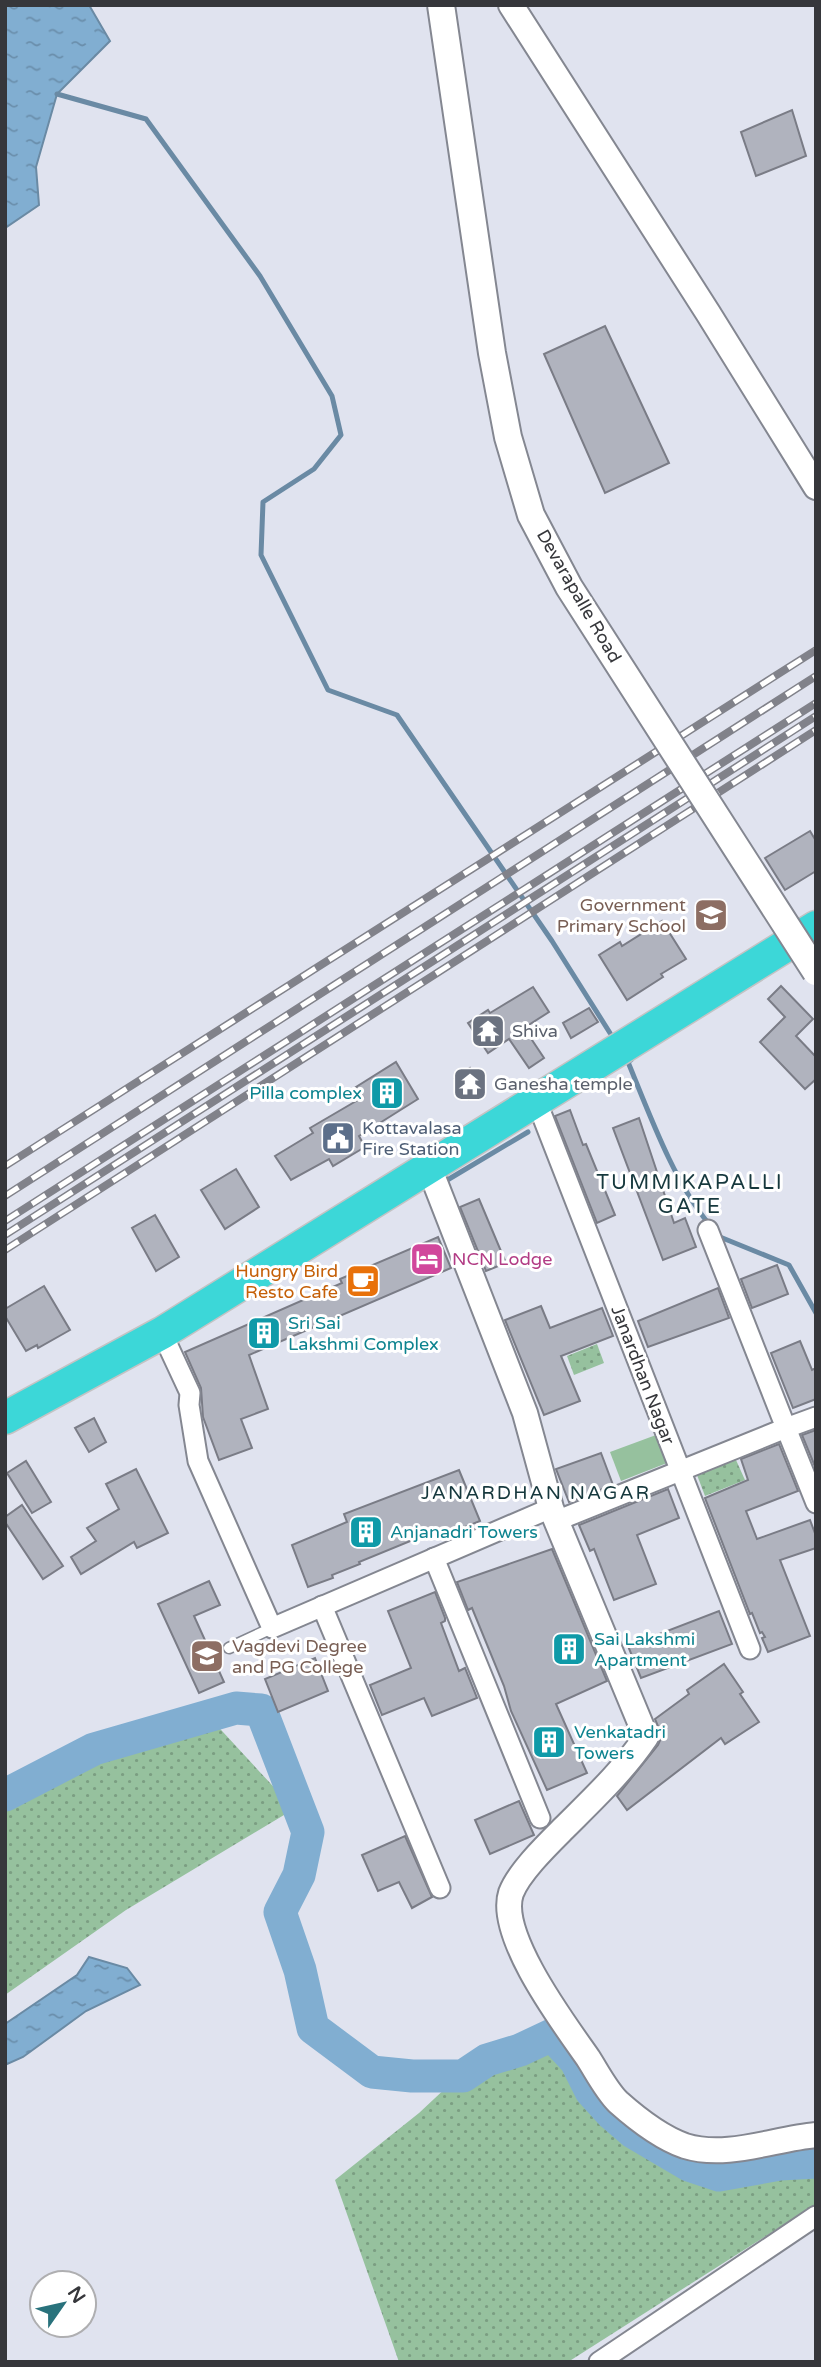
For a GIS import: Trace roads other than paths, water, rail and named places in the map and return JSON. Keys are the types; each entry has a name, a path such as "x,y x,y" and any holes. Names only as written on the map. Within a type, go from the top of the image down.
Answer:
{"highway":[{"path":"5,1418 162,1333 816,927"}],"main road":[{"name":"Devarapalle Road","path":"441,5 492,353 508,437 531,515 569,587 816,972"}],"street":[{"path":"511,5 816,487"},
{"name":"Janardhan Nagar","path":"536,1100 750,1649"},
{"path":"429,1167 525,1413 554,1515 646,1737 614,1778 535,1857 511,1894 511,1925 536,1982 617,2101 658,2132 684,2146 712,2150 750,2147 792,2137 816,2135"},
{"path":"708,1230 816,1503"},
{"path":"162,1333 190,1393 189,1405 198,1461 272,1628 434,1558 680,1471 816,1417"},
{"path":"434,1558 540,1818"},
{"path":"322,1606 440,1888"},
{"path":"599,2362 816,2216"}],"lane":[{"path":"229,1648 272,1628"}],"water":[{"path":"5,5 89,5 110,41 57,94 36,167 39,205 5,228"},
{"path":"89,1957 127,1968 140,1985 86,2011 23,2057 5,2065 5,2024 77,1975"}],"waterway":[{"path":"57,94 146,119 260,276 332,396 341,435 314,469 263,502 261,555 328,690 397,715 552,941 610,1033"},
{"path":"631,1060 628,1062 663,1146 696,1207 709,1224"},
{"path":"444,1182 528,1132"},
{"path":"720,1237 789,1265 816,1313"},
{"path":"5,1795 94,1749 236,1708 261,1710 308,1832 299,1875 280,1912 300,1970 313,2028 372,2072 412,2076 463,2076 487,2060 520,2050 552,2035 576,2061 591,2091 612,2114 633,2132 689,2165 719,2175 780,2164 816,2162"}],"railway":[{"path":"5,1166 816,650"},
{"path":"5,1196 816,676"},
{"path":"5,1221 816,703"},
{"path":"5,1235 816,716"},
{"path":"5,1250 816,730"}],"place":[{"name":"Government Primary School","path":"711,915"},
{"name":"Shiva","path":"488,1031"},
{"name":"Ganesha temple","path":"470,1084"},
{"name":"Pilla complex","path":"387,1093"},
{"name":"Kottavalasa Fire Station","path":"338,1138"},
{"name":"NCN Lodge","path":"427,1259"},
{"name":"Hungry Bird Resto Cafe","path":"363,1281"},
{"name":"Sri Sai Lakshmi Complex","path":"264,1333"},
{"name":"Anjanadri Towers","path":"366,1532"},
{"name":"Sai Lakshmi Apartment","path":"569,1649"},
{"name":"Vagdevi Degree and PG College","path":"207,1656"},
{"name":"Venkatadri Towers","path":"549,1742"}],"district":[{"name":"TUMMIKAPALLI GATE","path":"690,1194"},
{"name":"JANARDHAN NAGAR","path":"536,1493"}]}
